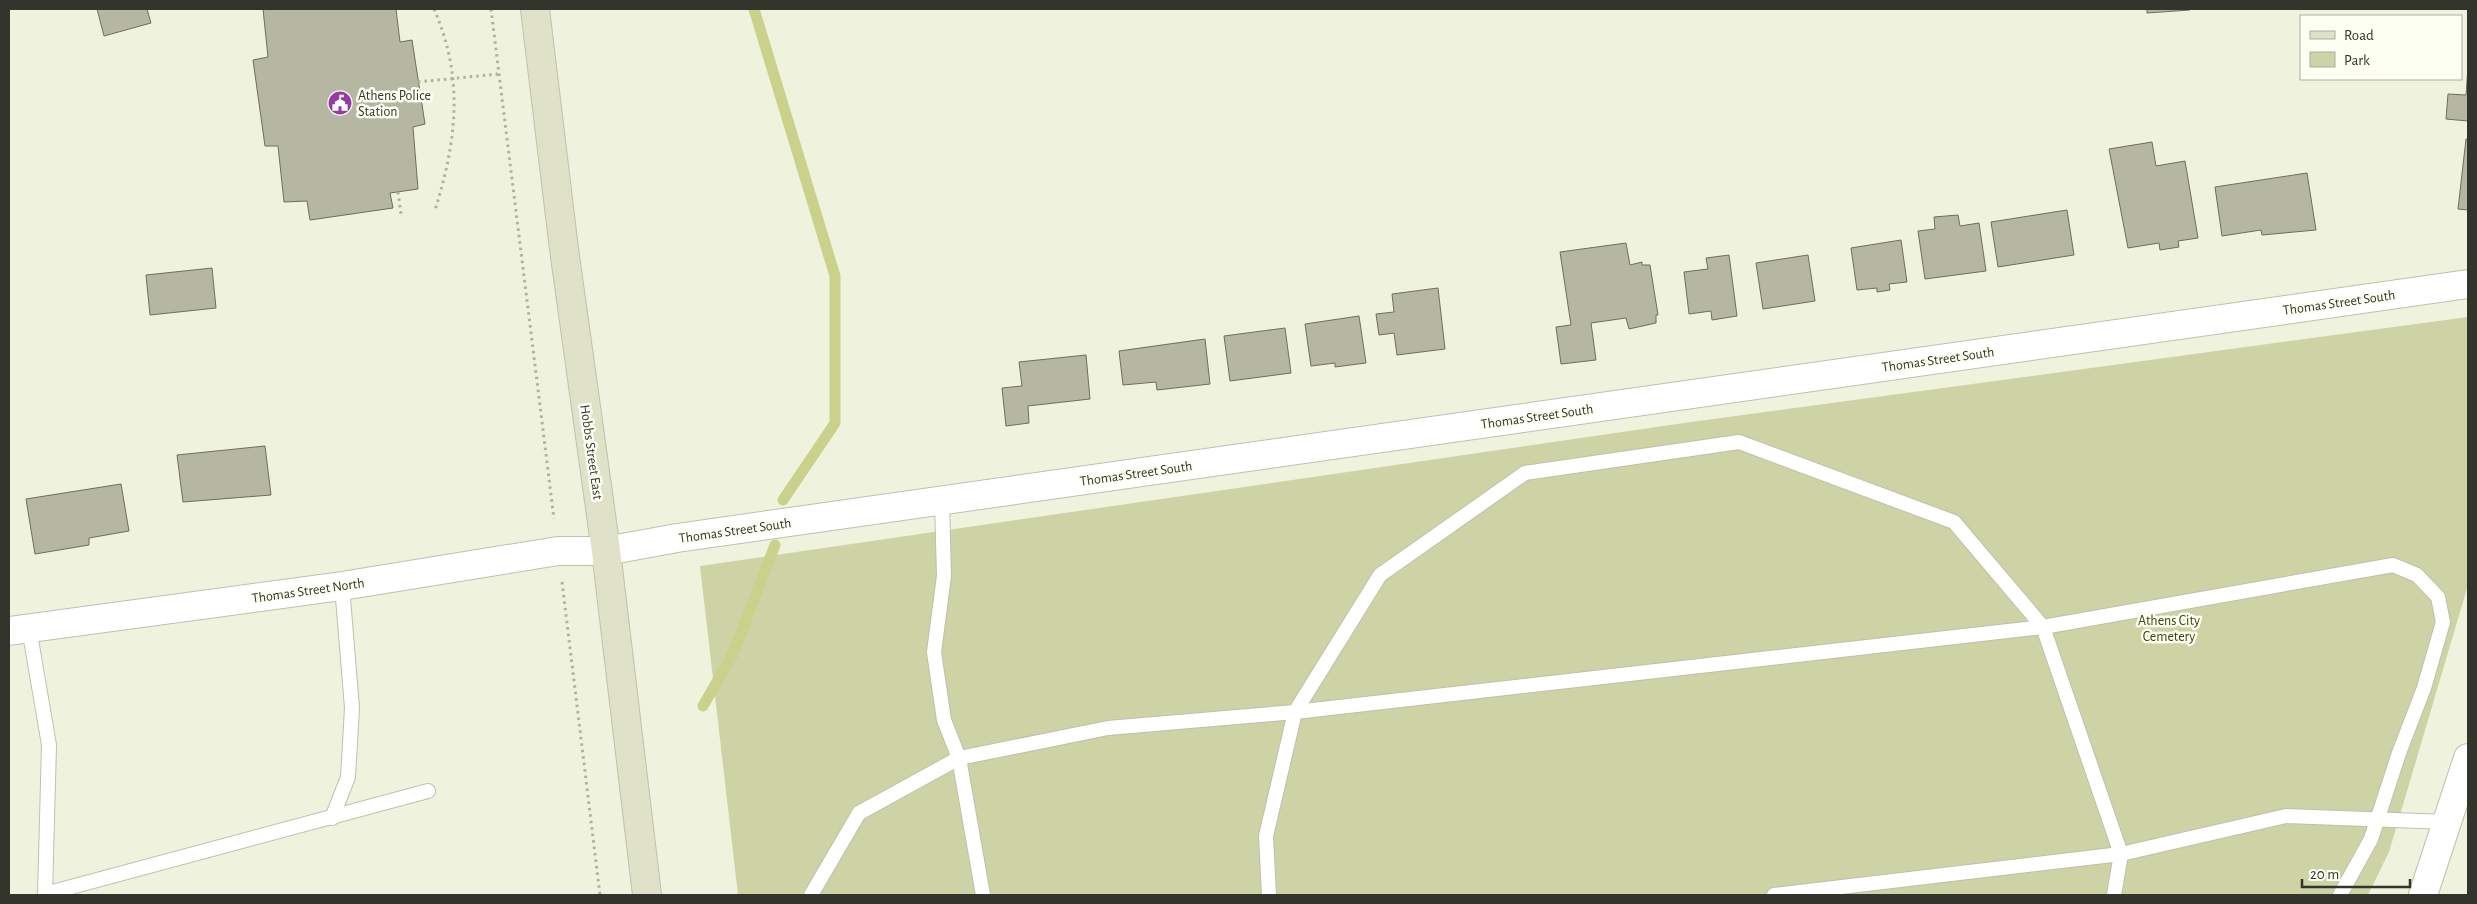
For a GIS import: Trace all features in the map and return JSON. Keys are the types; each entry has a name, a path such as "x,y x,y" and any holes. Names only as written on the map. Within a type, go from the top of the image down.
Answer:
{"main road":[{"name":"Hobbs Street East","path":"535,9 564,249 606,551 647,895"}],"street":[{"name":"Thomas Street South","path":"606,551 677,538 2468,284"},
{"name":"Thomas Street North","path":"19,629 342,586 558,550 606,551"},
{"path":"2423,895 2468,758"}],"lane":[{"path":"1268,895 1266,836 1296,712 1380,575 1525,472 1739,442 1954,522 2042,627 2121,854 2114,895"},
{"path":"942,501 944,576 934,652 944,720 959,758 983,895"},
{"path":"811,895 859,813 959,758 1108,728 1296,712 2042,627 2394,565 2417,575 2438,597 2443,622 2424,688 2399,753 2371,840 2340,895"},
{"path":"332,818 348,777 352,708 342,586"},
{"path":"19,629 49,745 45,895 428,791"},
{"path":"1774,895 2121,854 2286,816 2447,822"}],"path":[{"path":"434,9 452,60 455,129 447,171 435,210"},
{"path":"490,9 600,895"},
{"path":"418,82 498,74"},
{"path":"398,192 401,214"}],"green space":[{"name":"Athens City Cemetery","path":"2468,317 2468,585 2389,852 2368,895 738,895 700,566 1691,422"}],"building":[{"path":"97,9 147,9 151,23 104,36"},
{"name":"Athens Police Station","path":"263,9 396,9 400,42 412,40 425,124 413,127 418,189 390,193 393,208 310,220 307,201 284,202 278,146 265,146 253,60 268,57"},
{"path":"2147,9 2190,9 2190,10 2147,13"},
{"path":"2468,67 2468,121 2446,119 2448,94 2466,95"},
{"path":"2466,139 2468,139 2468,210 2458,209"},
{"path":"2152,142 2156,166 2185,161 2198,238 2178,241 2179,247 2160,250 2159,243 2128,248 2109,149"},
{"path":"2307,173 2316,230 2262,235 2261,230 2222,236 2215,187"},
{"path":"2067,210 2074,255 1998,267 1991,222"},
{"path":"1958,215 1960,226 1979,223 1986,271 1925,279 1918,231 1935,229 1934,217"},
{"path":"1901,240 1907,282 1889,284 1890,290 1877,292 1877,288 1857,290 1851,248"},
{"path":"1626,243 1630,265 1642,262 1642,265 1650,265 1658,315 1656,315 1656,323 1629,329 1626,318 1591,323 1596,360 1561,364 1556,327 1571,325 1560,252"},
{"path":"1729,255 1737,316 1712,320 1711,311 1689,314 1684,272 1708,269 1706,258"},
{"path":"1808,255 1815,301 1763,309 1756,263"},
{"path":"212,268 216,308 150,315 146,275"},
{"path":"1438,288 1445,349 1397,355 1394,333 1379,335 1376,314 1394,312 1392,294"},
{"path":"1359,316 1366,363 1335,367 1335,363 1311,366 1305,324"},
{"path":"1285,328 1291,373 1230,381 1224,336"},
{"path":"1205,339 1210,384 1157,390 1156,382 1123,385 1119,351"},
{"path":"1086,355 1090,399 1028,406 1029,423 1006,426 1002,388 1022,386 1019,362"},
{"path":"265,446 271,495 183,502 177,455"},
{"path":"121,484 129,531 89,538 89,545 35,554 26,499"}],"waterway":[{"path":"754,9 835,276 835,423 783,500"},
{"path":"703,706 733,654 775,545"}],"place":[{"name":"Athens Police Station","path":"340,103"}]}
